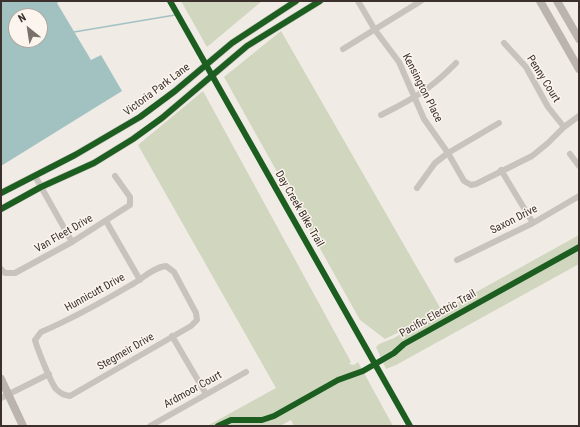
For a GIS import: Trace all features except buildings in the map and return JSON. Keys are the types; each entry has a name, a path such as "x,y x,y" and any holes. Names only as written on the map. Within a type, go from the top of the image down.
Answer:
{"main road":[{"path":"540,1 579,69"},
{"path":"557,1 579,39"},
{"path":"1,378 5,396 23,426"}],"street":[{"name":"Victoria Park Lane","path":"1,193 91,146 140,117 249,31 296,1"},
{"name":"Victoria Park Lane","path":"1,209 41,187 94,163 133,139 162,118 246,46 320,1"},
{"name":"Kensington Place","path":"358,1 375,30 399,62 424,118 448,153 461,177 468,183 476,184 501,170"},
{"path":"343,49 421,1"},
{"name":"Penny Court","path":"504,42 526,67 548,107 564,127"},
{"path":"381,115 415,98 438,82 456,63"},
{"path":"533,223 501,170 532,156 564,127 579,116"},
{"path":"417,188 435,163 448,153 499,123"},
{"path":"570,154 579,166"},
{"path":"34,176 72,242"},
{"name":"Van Fleet Drive","path":"3,271 15,273 72,242 130,205 130,196 115,176"},
{"name":"Saxon Drive","path":"457,260 533,223 579,196"},
{"path":"106,221 140,280"},
{"name":"Hunnicutt Drive","path":"49,374 37,349 35,340 40,332 88,309 140,280 159,267 166,266 174,272 194,308 196,320"},
{"name":"Stegmeir Drive","path":"49,374 55,388 63,395 70,396 191,326 196,320"},
{"path":"172,336 206,394"},
{"name":"Ardmoor Court","path":"150,426 246,372"},
{"path":"5,396 49,374"}],"green space":[{"path":"181,1 262,1 207,47"},
{"path":"281,31 442,311 579,235 579,264 396,365 386,369 376,347 432,316 385,339 360,320 224,77"},
{"path":"203,91 351,362 349,364 354,365 358,362 393,426 294,426 291,420 280,426 207,426 276,388 138,145"}],"water":[{"path":"1,1 60,1 57,3 91,60 101,55 122,91 1,166"}],"waterway":[{"path":"168,1 203,64"},
{"path":"74,32 175,15"},
{"path":"212,79 408,426"}],"cycle path":[{"name":"Day Creek Bike Trail","path":"170,1 410,426"},
{"path":"1,193 75,155 140,117 175,91 232,43 296,1"},
{"path":"1,209 41,187 94,163 133,139 162,118 247,46 320,1"},
{"name":"Pacific Electric Trail","path":"218,426 231,420 262,420 274,416 338,380 363,371 394,353 404,344 579,247"}]}
